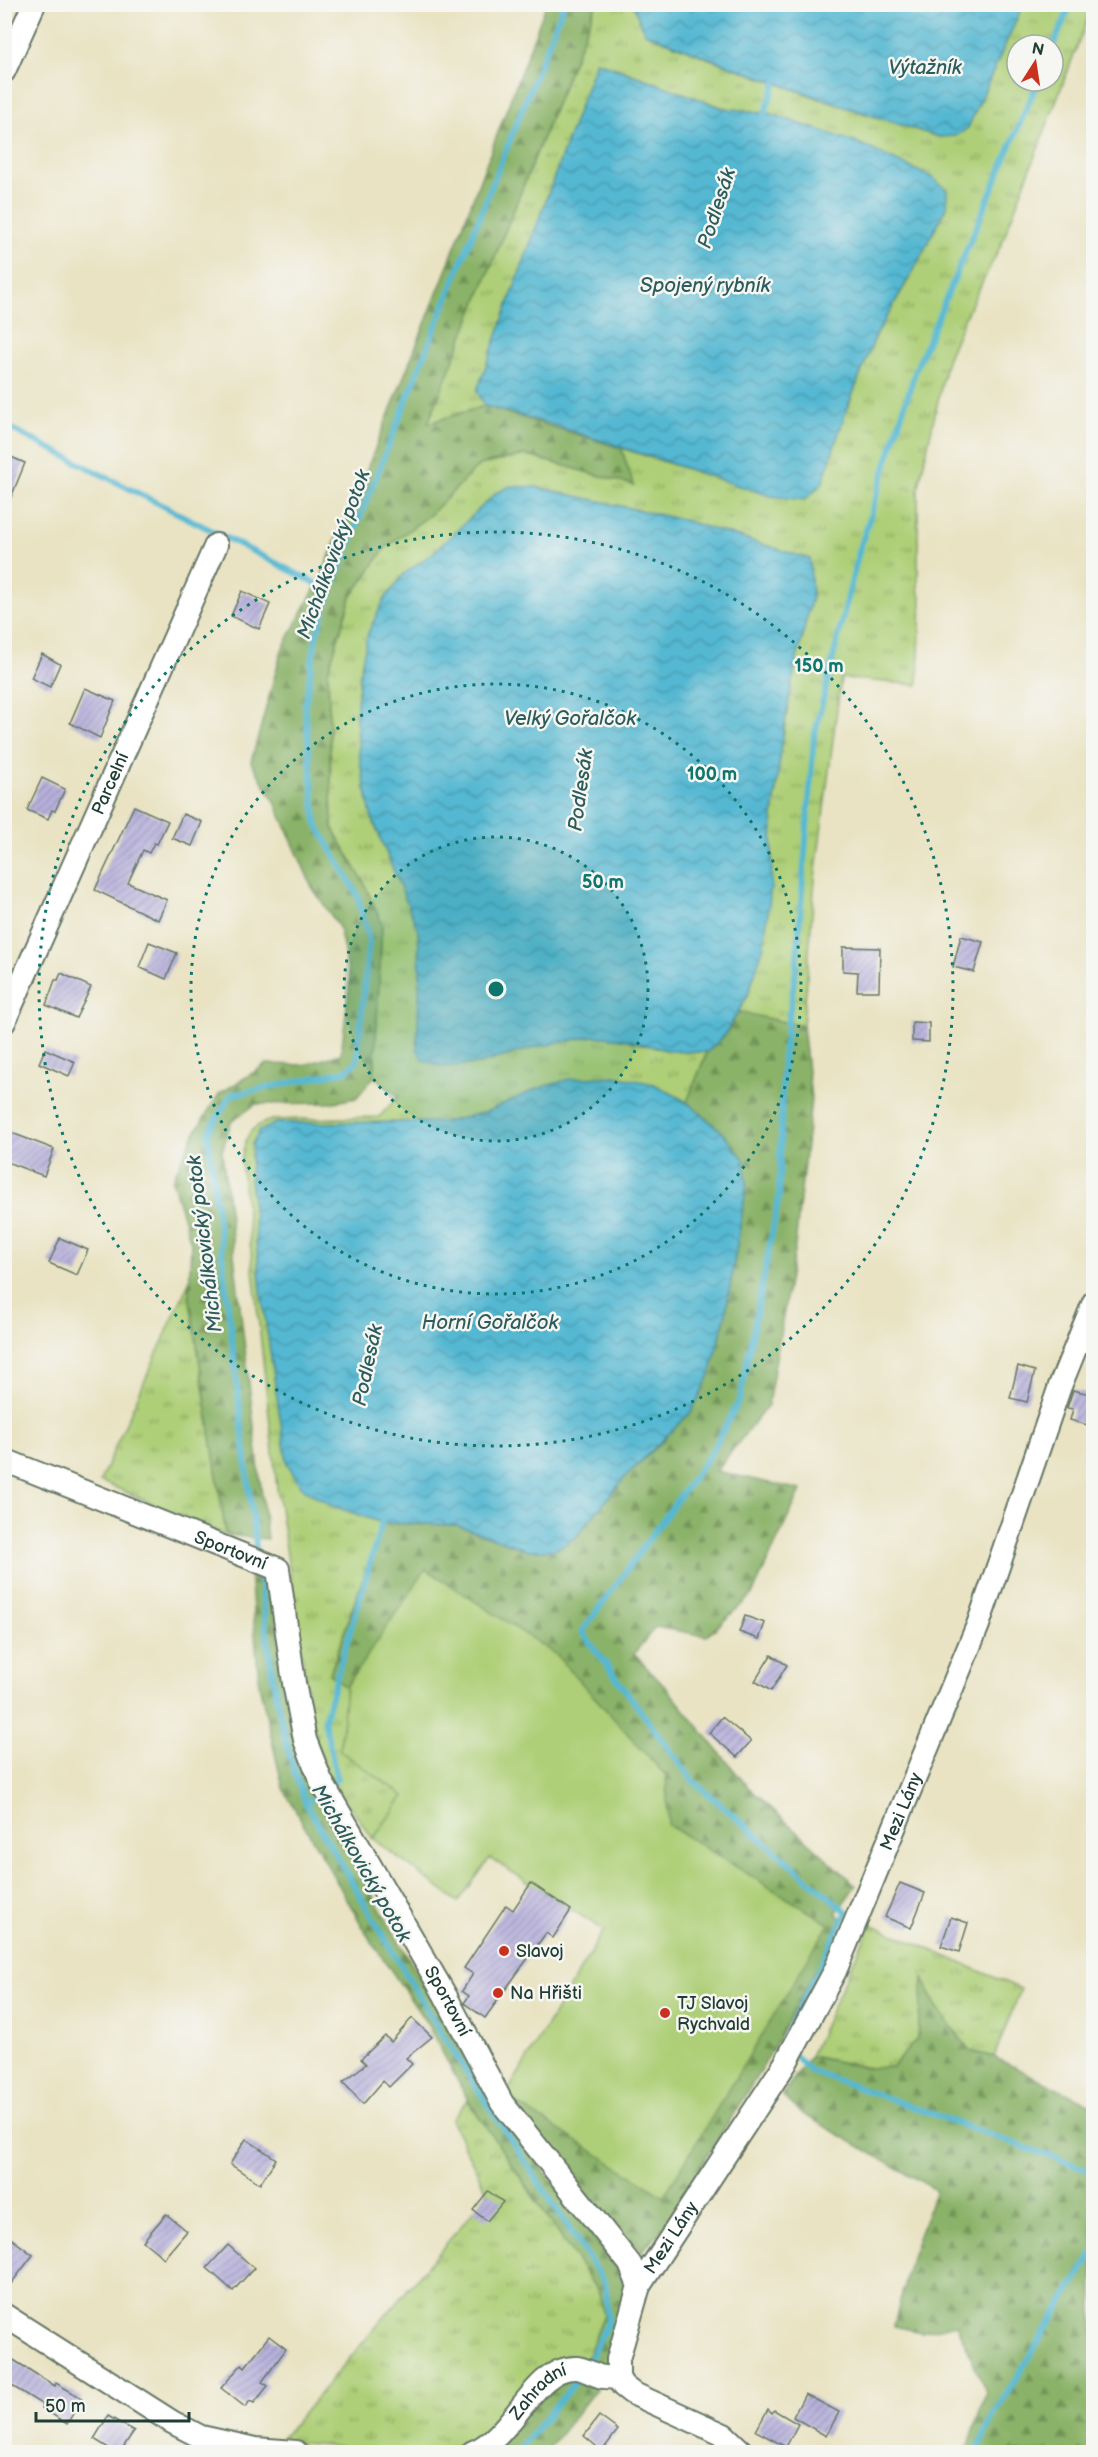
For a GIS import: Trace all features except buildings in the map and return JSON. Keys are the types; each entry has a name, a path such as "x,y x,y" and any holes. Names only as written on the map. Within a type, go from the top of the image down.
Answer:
{"street":[{"path":"4,71 34,4"},
{"name":"Parcelní","path":"5,1018 216,545"},
{"name":"Mezi Lány","path":"639,2286 785,2064 835,1971 978,1625 1060,1386 1094,1302"},
{"name":"Sportovní","path":"4,1460 278,1569 294,1683 305,1740 321,1781 446,1995 502,2103 630,2264 639,2286"},
{"path":"639,2286 618,2359 609,2377 632,2392 724,2434 742,2452"},
{"path":"4,2316 172,2422 196,2445 296,2452"},
{"name":"Zahradní","path":"473,2452 482,2449 502,2433 546,2378 556,2372 578,2368 609,2377"}],"green space":[{"path":"546,5 596,5 428,423 485,406 621,448 634,485 525,455 479,465 431,514 385,548 351,597 328,671 332,827 364,883 382,924 374,1077 356,1098 329,1103 256,1104 231,1122 222,1151 267,1539 226,1535 189,1293 191,1243 172,1180 195,1132 219,1094 267,1064 304,1065 341,1054 350,980 339,927 312,887 275,802 251,762 282,650 322,575 339,532 345,524 442,281"},
{"path":"596,5 633,5 645,33 828,102 939,137 968,127 1005,45 1005,93 1059,93 1001,245 966,315 947,360 918,490 918,589 921,597 918,685 841,678 815,878 803,1026 738,1012 748,995 771,888 773,816 810,559 683,520 536,487 452,535 432,554 404,574 368,633 360,672 356,716 360,761 371,815 418,930 420,971 479,1064 536,1047 594,1036 624,1039 670,1051 707,1052 687,1102 654,1084 536,1089 486,1112 445,1122 276,1123 252,1144 250,1177 261,1291 287,1463 301,1487 330,1505 382,1523 330,1674 346,1687 340,1751 404,1796 373,1839 326,1773 312,1721 277,1488 241,1160 249,1134 264,1123 272,1120 379,1117 399,1096 374,1077 382,924 364,883 332,827 328,671 351,597 385,548 431,514 479,465 525,455 633,485 621,448 770,496 848,406 876,335 915,268 947,206 933,178 860,144 768,113 724,108 596,61 477,391 485,406 428,423"},
{"path":"1023,5 1093,5 1065,78 1065,33 1010,33"},
{"path":"738,1012 803,1026 811,1099 795,1246 768,1405 716,1471 801,1490 752,1595 707,1636 655,1627 634,1654 670,1692 747,1786 856,1885 836,1913 843,1920 765,2063 661,2231 642,2251 560,2167 505,2096 829,1924 668,1825 666,1776 555,1654 426,1569 346,1687 330,1674 382,1523 456,1525 528,1550 575,1538 626,1476 664,1440 710,1375 725,1317 747,1184 721,1131 687,1102 707,1052 724,1036"},
{"path":"188,1284 189,1293 226,1535 100,1481"},
{"path":"426,1569 555,1654 666,1776 668,1825 829,1924 664,2196 505,2096 604,1930 490,1858 458,1902 373,1839 404,1796 340,1751 346,1687"},
{"path":"250,1572 271,1584 291,1722 308,1783 458,2044 523,2142 622,2276 628,2293 612,2363 584,2366 604,2315 599,2293 468,2100 426,2022 368,1936 283,1788 259,1684"},
{"path":"871,1924 1021,1989 994,2057 970,2051 937,2008 923,1979 917,2039 892,2067 869,2068 810,2056"},
{"path":"923,1978 937,2008 970,2051 994,2057 1093,2106 1093,2452 964,2452 969,2445 986,2392 957,2324 921,2332 894,2326 911,2257 936,2190 801,2113 782,2095 810,2056 869,2068 892,2067 917,2039"},
{"path":"468,2100 599,2293 604,2315 584,2366 563,2362 546,2366 481,2440 458,2450 402,2452 280,2441 488,2194 451,2120"},
{"path":"588,2378 596,2389 546,2452 488,2452 554,2380"}],"water":[{"name":"Výtažník","path":"633,5 1023,5 1010,33 1005,33 1005,45 968,128 956,136 939,137 865,113 645,33"},
{"name":"Spojený rybník","path":"596,61 723,108 768,113 860,144 933,178 947,190 947,206 915,268 876,335 848,406 822,484 805,500 770,496 550,424 485,406 477,391"},
{"name":"Velký Gořalčok","path":"511,486 536,487 683,520 810,559 812,597 794,671 782,741 773,816 771,888 764,945 748,995 724,1036 707,1052 670,1051 624,1039 594,1036 536,1047 479,1064 443,1067 423,1060 417,1048 420,971 418,930 371,815 360,761 356,716 360,672 368,633 384,600 404,574 432,554 496,493"},
{"name":"Horní Gořalčok","path":"615,1076 654,1084 687,1102 721,1131 744,1159 747,1184 725,1317 710,1375 692,1411 626,1476 575,1538 554,1550 528,1550 456,1525 382,1523 330,1505 301,1487 287,1463 261,1291 250,1177 252,1144 259,1131 276,1123 445,1122 486,1112 536,1089 569,1079"}],"waterway":[{"name":"Michálkovický potok","path":"257,1556 208,1133 231,1095 346,1071 357,1061 369,939 357,894 316,823 305,707 316,636 328,598 564,4"},
{"path":"1059,33 1071,4"},
{"name":"Podlesák","path":"763,118 778,77"},
{"path":"787,2048 782,2043 847,1912 693,1781 582,1632 711,1453 740,1399 779,1197 783,1056 796,969 814,737 858,555 916,369 1033,93"},
{"path":"4,425 323,587 328,598"},
{"name":"Podlesák","path":"330,1785 337,1779 324,1720 382,1523 381,1517"},
{"name":"Michálkovický potok","path":"259,1566 280,1717 287,1747 306,1804 436,2025 606,2285 608,2322 587,2365"},
{"name":"Podlesák","path":"306,1804 322,1791"},
{"path":"794,2055 809,2070 1094,2172"},
{"path":"977,2452 993,2416 1094,2251"},
{"name":"Michálkovický potok","path":"517,2452 582,2374"}],"place":[{"name":"Slavoj","path":"504,1951"},
{"name":"Na Hřišti","path":"498,1993"},
{"name":"TJ Slavoj Rychvald","path":"665,2013"}]}
